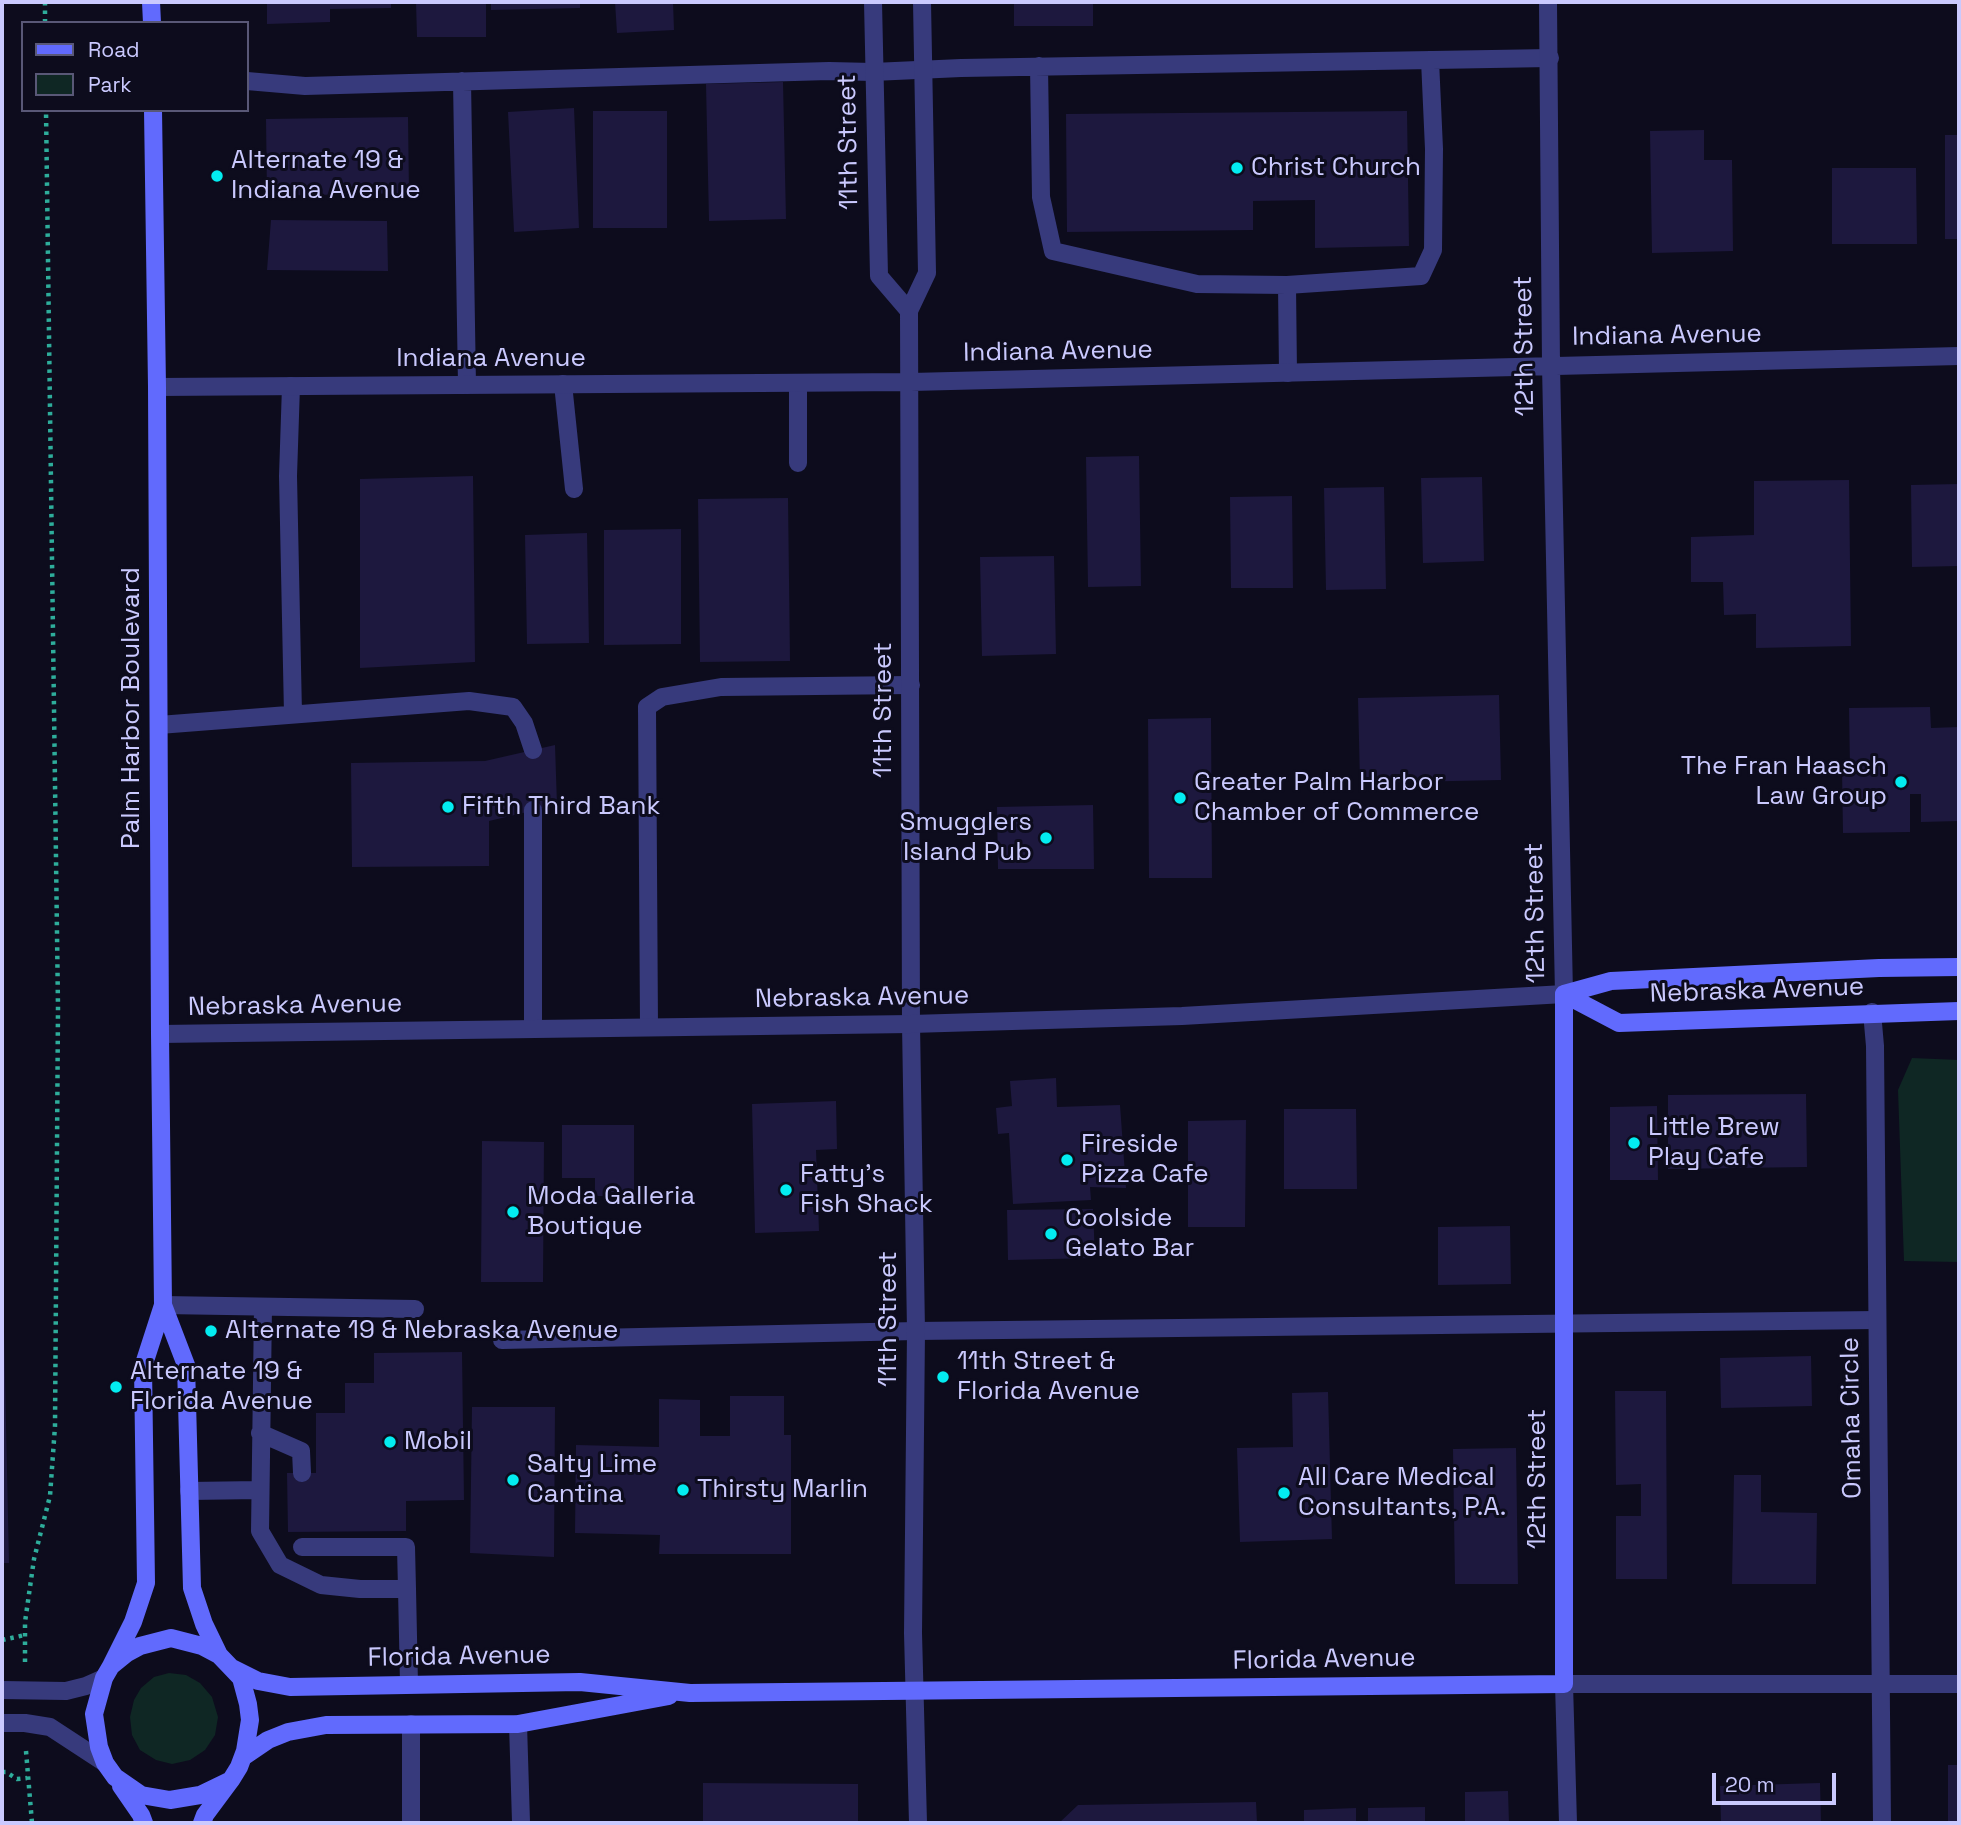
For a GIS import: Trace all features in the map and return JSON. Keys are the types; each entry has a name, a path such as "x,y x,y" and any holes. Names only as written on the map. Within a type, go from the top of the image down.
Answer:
{"main road":[{"path":"151,2 152,21"},
{"name":"Palm Harbor Boulevard","path":"108,1672 133,1622 146,1583 143,1367 163,1305 153,112"},
{"name":"Nebraska Avenue","path":"1564,994 1611,981 1879,968 1959,967"},
{"name":"Nebraska Avenue","path":"1564,994 1619,1023 1959,1011"},
{"name":"12th Street","path":"1564,994 1564,1684"},
{"name":"Palm Harbor Boulevard","path":"163,1305 186,1365 192,1588 204,1624 225,1662"},
{"path":"144,1823 110,1770 99,1747 94,1714 108,1672 127,1653 140,1646 171,1638 202,1646 225,1662 240,1678 248,1704 248,1737 243,1757 202,1823"},
{"name":"Florida Avenue","path":"225,1662 258,1681 290,1687 580,1682 690,1693 1564,1684"},
{"name":"Florida Avenue","path":"243,1757 268,1740 288,1732 326,1725 518,1724 690,1693"},
{"path":"110,1770 141,1795 170,1800 200,1795 231,1780"}],"street":[{"name":"11th Street","path":"873,2 879,276 909,311"},
{"name":"11th Street","path":"918,1823 913,1619 916,1331 911,1024 909,311 927,273 922,2"},
{"name":"12th Street","path":"1548,2 1551,366 1564,994"},
{"path":"248,81 305,86 1039,66 1550,58"},
{"path":"1039,66 1041,197 1053,251 1197,284 1287,285 1421,276 1433,250 1434,149 1430,60"},
{"path":"462,81 467,385"},
{"path":"1287,285 1288,373"},
{"name":"Indiana Avenue","path":"157,387 911,382 1959,356"},
{"path":"798,383 798,463"},
{"path":"563,384 574,489"},
{"path":"291,386 288,476 293,714"},
{"path":"649,1027 646,707 662,697 721,687 911,685"},
{"path":"159,725 469,701 513,707 524,723 533,750"},
{"path":"533,810 533,1029"},
{"name":"Nebraska Avenue","path":"160,1034 911,1024 1181,1016 1564,994"},
{"name":"Omaha Circle","path":"1872,1012 1875,1046 1882,1823"},
{"path":"163,1305 415,1309"},
{"path":"262,1307 260,1531 280,1565 321,1585 360,1589 407,1588"},
{"path":"502,1340 916,1331 1877,1320"},
{"path":"260,1433 301,1451 302,1473"},
{"path":"188,1491 260,1490"},
{"path":"302,1577 302,1540 406,1546 409,1684"},
{"path":"2,1690 66,1690 86,1686 108,1672"},
{"name":"12th Street","path":"1564,1684 1568,1823"},
{"name":"Florida Avenue","path":"1564,1684 1959,1684"},
{"path":"2,1723 50,1727 110,1770"},
{"path":"411,1724 411,1823"},
{"path":"518,1724 521,1822"}],"path":[{"path":"45,2 45,21"},
{"path":"25,1690 25,1622 34,1559 50,1496 55,1426 58,1008 47,112"},
{"path":"2,1640 25,1635"},
{"path":"25,1723 32,1823"},
{"path":"2,1772 17,1779 27,1778"}],"green space":[{"path":"1912,1058 1959,1060 1959,1262 1904,1261 1898,1090"},
{"path":"169,1673 186,1675 200,1683 212,1697 218,1717 215,1735 205,1750 190,1760 172,1764 156,1760 140,1750 132,1735 130,1717 134,1700 141,1688 154,1677"}],"building":[{"path":"267,2 391,2 391,8 330,9 330,22 267,24"},
{"path":"416,2 486,2 486,37 417,37"},
{"path":"491,2 580,2 580,8 491,10"},
{"path":"615,2 673,2 674,30 617,33"},
{"path":"1014,2 1093,2 1093,26 1014,26"},
{"path":"783,82 786,219 709,221 706,84"},
{"path":"574,108 579,228 514,232 508,112"},
{"path":"593,111 667,111 667,228 593,228"},
{"path":"1407,111 1409,246 1315,248 1315,200 1253,201 1253,230 1067,232 1066,114"},
{"path":"408,117 409,193 267,196 266,119"},
{"path":"1704,130 1704,160 1732,160 1733,251 1652,253 1650,131"},
{"path":"1945,135 1959,135 1959,239 1945,239"},
{"path":"1832,168 1916,168 1917,244 1832,244"},
{"path":"271,220 387,221 388,271 267,270"},
{"path":"1139,456 1141,586 1088,587 1086,457"},
{"path":"473,476 475,662 360,668 360,479"},
{"path":"1482,477 1484,561 1423,563 1421,478"},
{"path":"1849,480 1851,646 1756,648 1756,614 1724,615 1723,582 1691,582 1691,537 1754,535 1754,481"},
{"path":"1959,484 1959,566 1912,567 1911,485"},
{"path":"1384,487 1386,589 1326,590 1324,488"},
{"path":"1292,496 1293,588 1231,588 1230,497"},
{"path":"788,498 790,661 700,662 698,499"},
{"path":"681,529 681,644 604,645 604,530"},
{"path":"587,533 589,643 527,644 525,535"},
{"path":"1054,556 1056,654 982,656 980,557"},
{"path":"1499,695 1501,780 1360,783 1358,698"},
{"name":"The Fran Haasch Law Group","path":"1930,707 1931,728 1959,727 1959,821 1921,822 1921,794 1910,794 1910,832 1843,833 1842,770 1850,769 1849,708"},
{"name":"Greater Palm Harbor Chamber of Commerce","path":"1211,718 1212,878 1149,878 1148,719"},
{"name":"Fifth Third Bank","path":"555,745 557,805 489,821 489,866 352,867 351,763 485,761"},
{"name":"Smugglers Island Pub","path":"1093,805 1094,869 998,869 997,807"},
{"name":"Fireside Pizza Cafe","path":"1056,1078 1057,1107 1120,1105 1126,1188 1090,1187 1091,1200 1013,1204 1009,1133 998,1134 996,1108 1012,1106 1010,1081"},
{"path":"1806,1094 1807,1167 1668,1169 1668,1095"},
{"name":"Fatty's Fish Shack","path":"836,1101 837,1149 816,1150 819,1231 755,1233 752,1104"},
{"name":"Little Brew Play Cafe","path":"1657,1106 1658,1180 1610,1180 1610,1107"},
{"path":"1284,1109 1356,1109 1357,1189 1284,1189"},
{"path":"1246,1120 1245,1227 1188,1227 1188,1121"},
{"path":"562,1125 634,1125 634,1196 595,1196 595,1178 562,1178"},
{"name":"Moda Galleria Boutique","path":"482,1141 544,1142 543,1282 481,1282"},
{"name":"Coolside Gelato Bar","path":"1093,1209 1095,1258 1008,1260 1007,1210"},
{"path":"1510,1226 1511,1284 1438,1285 1438,1227"},
{"path":"4,1331 9,1563 2,1563"},
{"name":"Mobil","path":"462,1352 464,1500 406,1501 406,1531 288,1532 287,1473 316,1473 316,1413 345,1413 345,1383 374,1383 374,1353"},
{"path":"1811,1356 1812,1406 1721,1408 1720,1358"},
{"path":"1615,1391 1666,1391 1667,1579 1616,1579 1616,1516 1641,1516 1641,1484 1616,1485"},
{"name":"All Care Medical Consultants, P.A.","path":"1328,1392 1332,1539 1240,1542 1237,1448 1293,1447 1292,1393"},
{"name":"Thirsty Marlin","path":"730,1396 784,1396 784,1435 791,1435 791,1554 659,1554 660,1535 575,1533 576,1445 659,1447 659,1399 700,1400 700,1436 730,1436"},
{"name":"Salty Lime Cantina","path":"472,1407 555,1407 554,1557 470,1553"},
{"path":"1516,1448 1518,1584 1455,1584 1453,1449"},
{"path":"1734,1475 1761,1475 1761,1512 1817,1513 1816,1584 1732,1584"},
{"path":"1948,1765 1959,1765 1959,1823 1948,1823"},
{"path":"703,1783 858,1784 858,1823 703,1823"},
{"path":"1820,1783 1821,1823 1721,1823 1720,1786"},
{"path":"1508,1791 1509,1823 1465,1823 1465,1792"},
{"path":"1256,1802 1257,1823 1059,1823 1078,1805"},
{"path":"1425,1807 1425,1823 1368,1823 1368,1808"},
{"path":"1356,1808 1356,1823 1304,1823 1304,1810"}],"place":[{"name":"Christ Church","path":"1237,168"},
{"name":"Alternate 19 & Indiana Avenue","path":"217,176"},
{"name":"The Fran Haasch Law Group","path":"1901,782"},
{"name":"Greater Palm Harbor Chamber of Commerce","path":"1180,798"},
{"name":"Fifth Third Bank","path":"448,807"},
{"name":"Smugglers Island Pub","path":"1046,838"},
{"name":"Little Brew Play Cafe","path":"1634,1143"},
{"name":"Fireside Pizza Cafe","path":"1067,1160"},
{"name":"Fatty's Fish Shack","path":"786,1190"},
{"name":"Moda Galleria Boutique","path":"513,1212"},
{"name":"Coolside Gelato Bar","path":"1051,1234"},
{"name":"Alternate 19 & Nebraska Avenue","path":"211,1331"},
{"name":"11th Street & Florida Avenue","path":"943,1377"},
{"name":"Alternate 19 & Florida Avenue","path":"116,1387"},
{"name":"Mobil","path":"390,1442"},
{"name":"Salty Lime Cantina","path":"513,1480"},
{"name":"Thirsty Marlin","path":"683,1490"},
{"name":"All Care Medical Consultants, P.A.","path":"1284,1493"}]}
